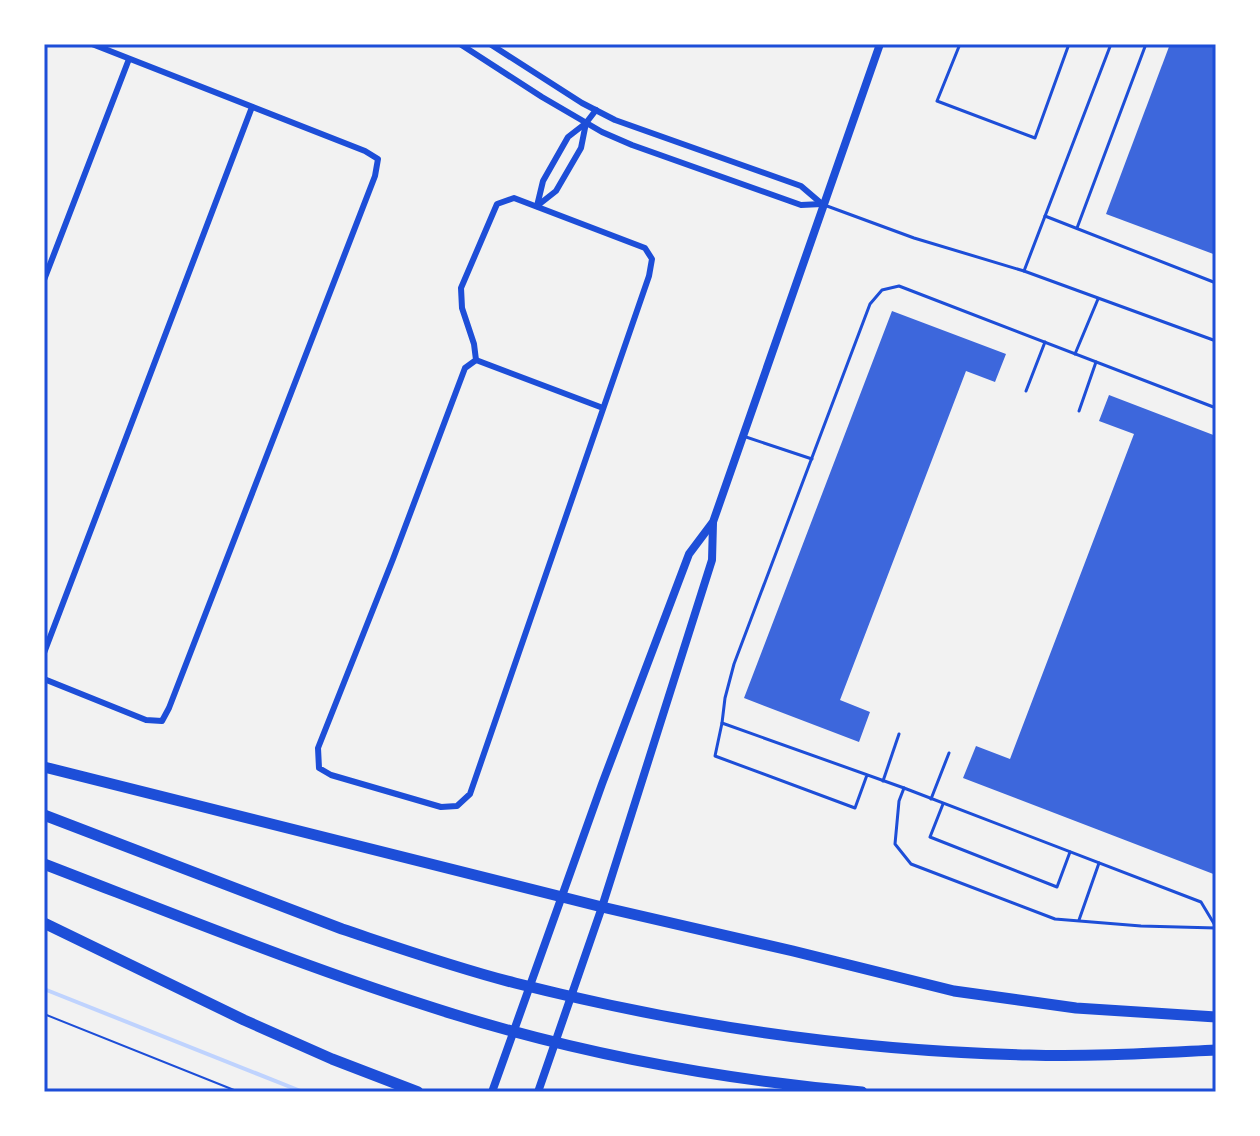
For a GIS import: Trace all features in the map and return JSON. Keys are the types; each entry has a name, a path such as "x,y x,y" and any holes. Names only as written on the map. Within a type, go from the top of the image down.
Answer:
{"highway":[{"path":"44,767 602,907 954,991 1076,1008 1216,1017"},
{"path":"44,815 389,945 512,982 636,1011 795,1038 943,1052 1083,1056 1216,1050"},
{"path":"44,864 305,964 470,1019 628,1057 792,1085 862,1092"},
{"path":"44,923 244,1020 418,1092"}],"main road":[{"path":"538,1092 602,907 712,560 713,522 880,44"},
{"path":"494,1087 602,784 689,554 713,522"}],"street":[{"path":"44,679 146,720 162,721 375,176 378,159 365,151 92,44"},
{"path":"460,44 586,123 632,145 801,205 822,204"},
{"path":"490,44 596,110 639,129 801,186 822,204"},
{"path":"44,280 129,59"},
{"path":"44,653 252,107"},
{"path":"537,206 543,181 568,137 586,123 596,110"},
{"path":"537,206 556,191 581,148 586,123"},
{"path":"514,198 537,206 645,248 652,259 649,276 470,794 457,806 441,807 331,775 319,768 318,748 465,368 476,360 462,308 461,288 497,204 514,198"},
{"path":"476,360 603,408"}],"lane":[{"path":"960,44 937,101 1035,138 1069,44"},
{"path":"1024,271 1111,44"},
{"path":"1077,228 1146,44"},
{"path":"822,204 914,238 1024,271 1216,341"},
{"path":"1045,216 1216,283"},
{"path":"867,775 855,808 715,756 734,664 870,304 882,290 899,286 1216,408"},
{"path":"1075,354 1099,298"},
{"path":"1026,391 1045,342"},
{"path":"1079,411 1096,362"},
{"path":"743,435 812,459"},
{"path":"722,723 904,788 1201,902 1216,928"},
{"path":"883,781 899,734"},
{"path":"931,799 949,753"},
{"path":"904,788 899,801 895,844 911,864 1055,919 1216,928"},
{"path":"944,804 930,837 1057,887 1070,852"},
{"path":"1079,922 1099,863"}],"path":[{"path":"44,1014 239,1092"}],"building":[{"path":"1170,44 1216,44 1216,255 1106,214"},
{"path":"892,311 1006,354 995,382 966,371 840,700 870,712 859,742 744,698"},
{"path":"1109,395 1216,436 1216,875 963,778 976,746 1010,759 1134,434 1099,421"}],"waterway":[{"path":"44,989 303,1092"}]}
